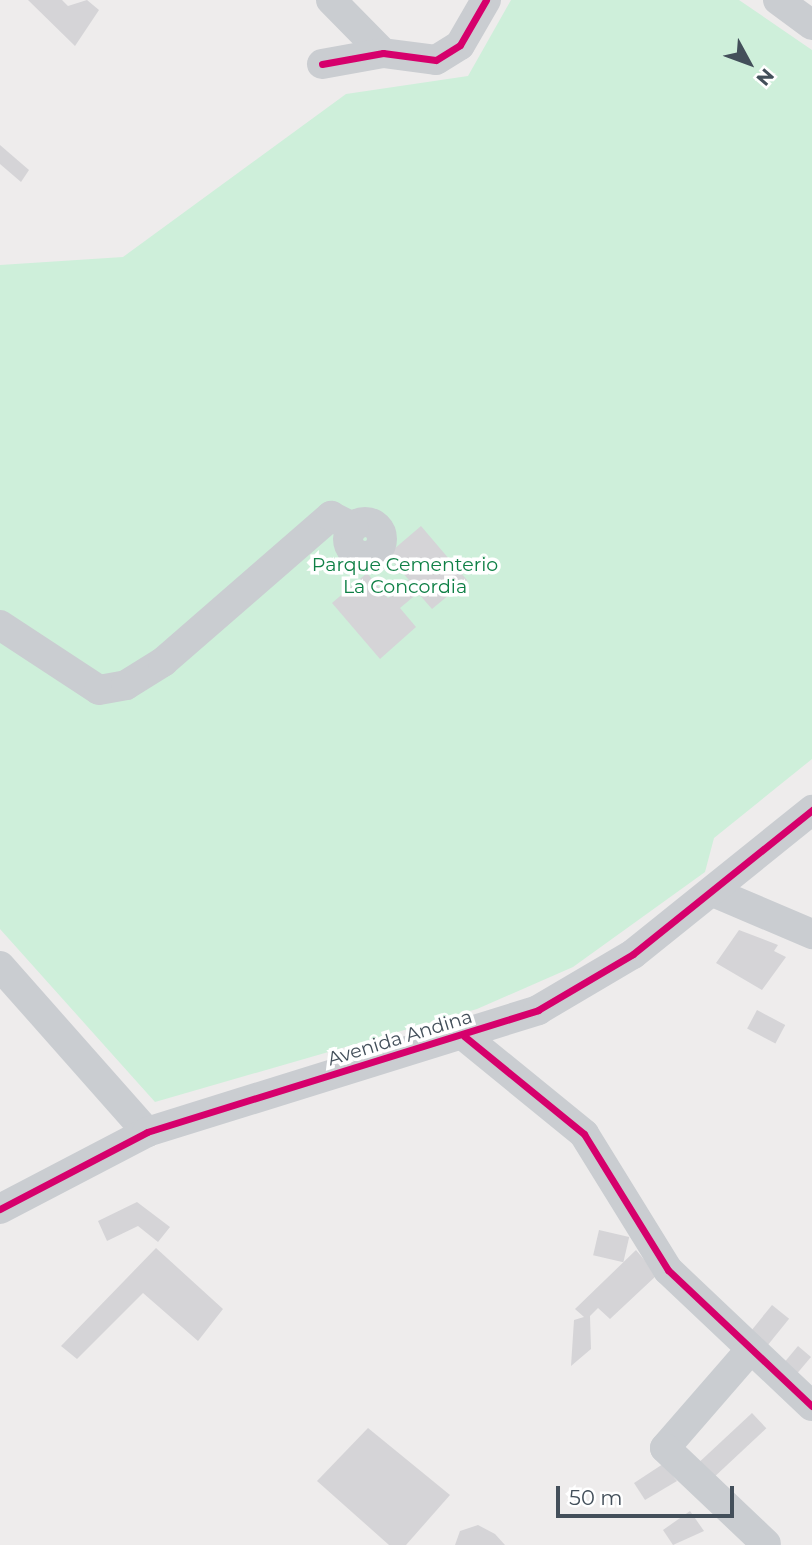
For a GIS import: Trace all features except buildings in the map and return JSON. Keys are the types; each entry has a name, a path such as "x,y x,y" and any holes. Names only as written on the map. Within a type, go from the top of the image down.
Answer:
{"street":[{"path":"331,0 383,53"},
{"path":"322,64 383,53 436,60 460,45 486,0"},
{"path":"778,0 812,25"},
{"path":"0,625 99,690 126,685 163,662 331,516 353,527"},
{"name":"Avenida Andina","path":"0,1209 147,1132 464,1036 591,982 713,892 812,810"},
{"path":"713,892 812,934"},
{"path":"0,966 147,1132"},
{"path":"464,1036 584,1134 668,1270 812,1406"},
{"path":"751,1349 665,1448 766,1544"}],"green space":[{"name":"Parque Cementerio La Concordia","path":"511,0 739,0 812,50 812,759 714,838 705,872 573,967 477,1009 155,1102 0,929 0,265 123,257 346,94 468,76"}],"cycle path":[{"path":"322,64 383,53 436,60 460,45 486,0"},
{"path":"0,1209 147,1132 538,1010 633,954 812,810"},
{"path":"464,1036 584,1134 668,1270 812,1406"}]}
